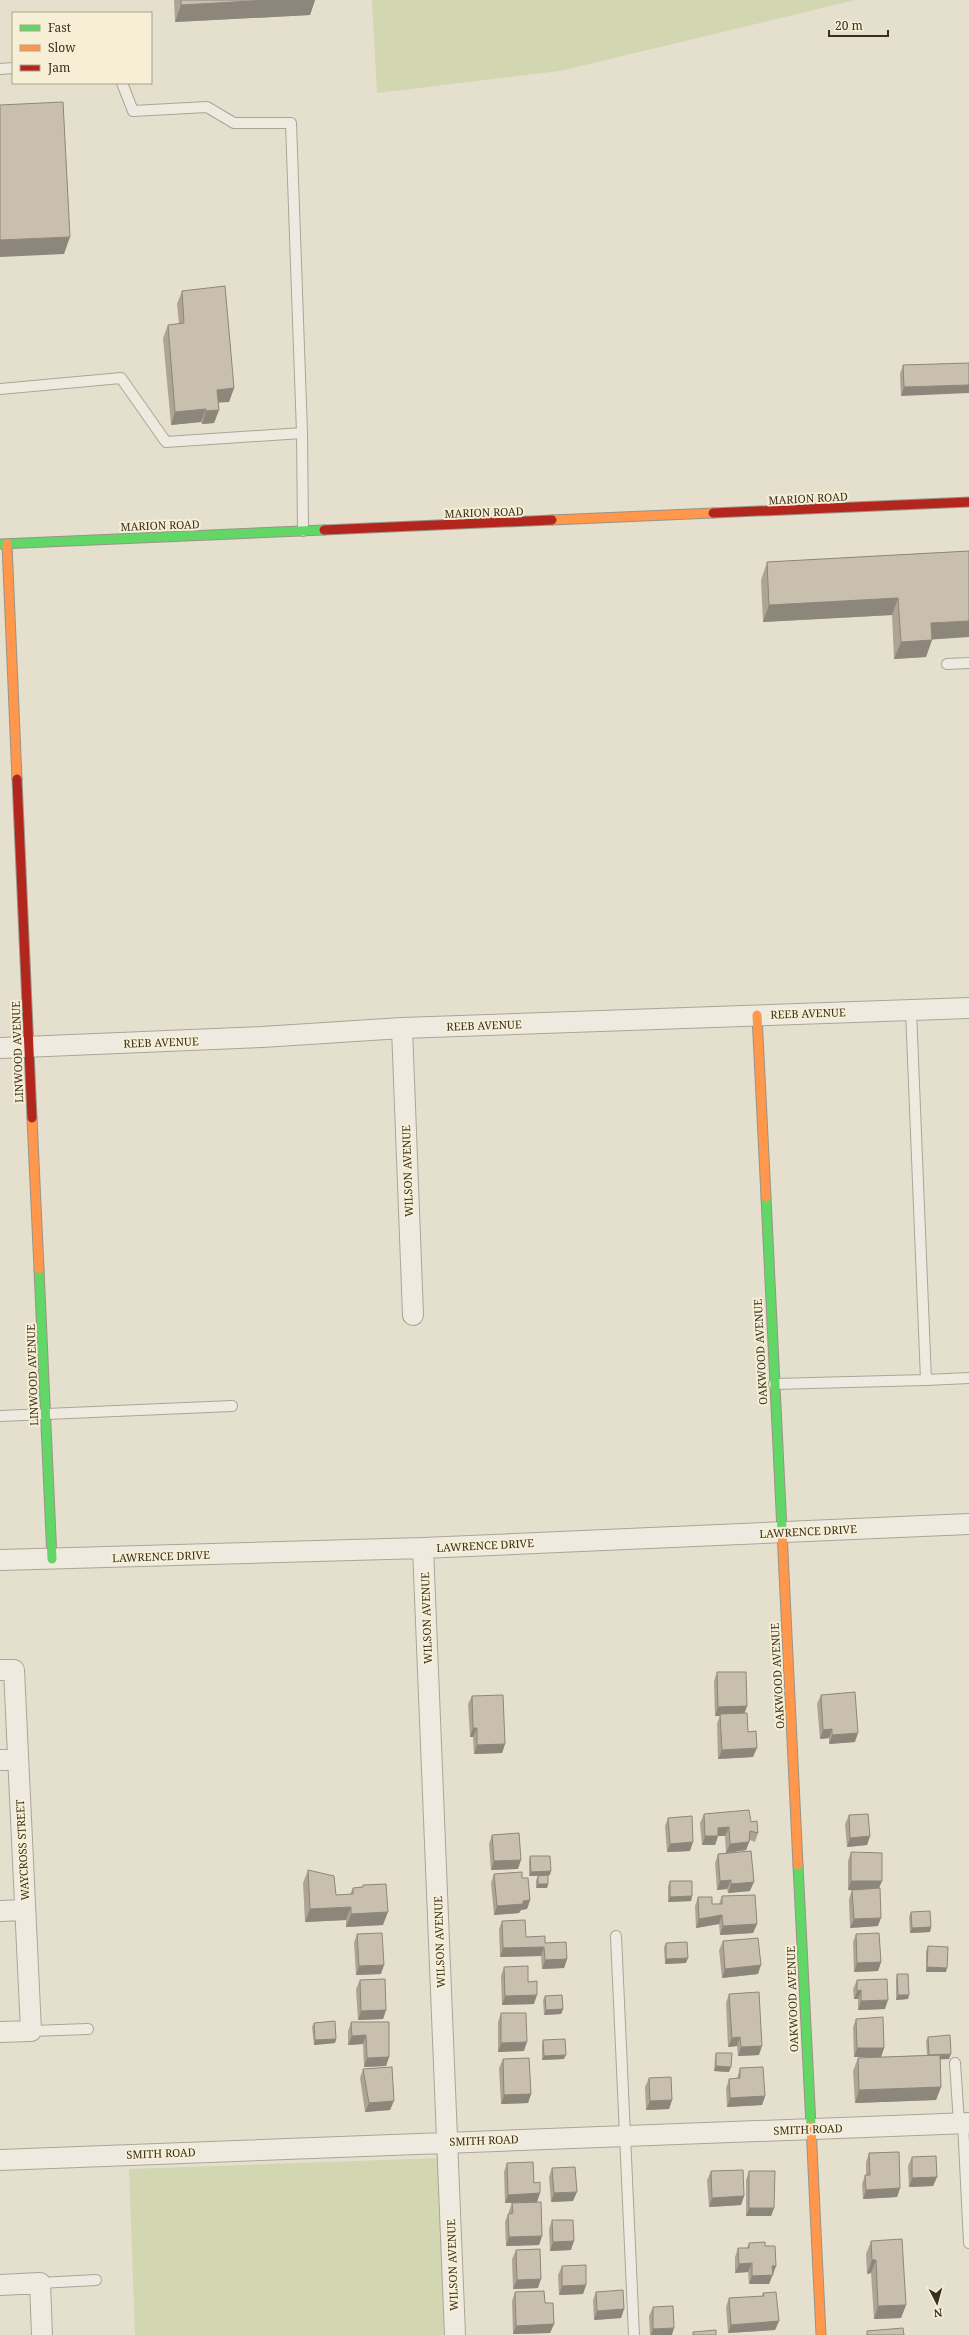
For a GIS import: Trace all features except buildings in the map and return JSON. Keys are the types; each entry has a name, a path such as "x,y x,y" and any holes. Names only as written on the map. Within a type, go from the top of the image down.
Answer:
{"street":[{"name":"MARION ROAD","path":"4,544 969,502"},
{"name":"LINWOOD AVENUE","path":"4,544 15,688 29,1047 52,1559"},
{"name":"REEB AVENUE","path":"0,1048 262,1037 402,1028 969,1008"},
{"name":"OAKWOOD AVENUE","path":"757,1015 781,1532 796,1791 810,2129 821,2335"},
{"name":"WILSON AVENUE","path":"402,1028 413,1315"},
{"name":"LAWRENCE DRIVE","path":"0,1560 423,1548 969,1524"},
{"name":"WILSON AVENUE","path":"423,1548 455,2335"},
{"name":"WAYCROSS STREET","path":"7,1670 9,1760 25,1910 30,2031"},
{"path":"0,1911 25,1910"},
{"path":"0,2032 30,2031"},
{"name":"SMITH ROAD","path":"0,2160 446,2141 964,2123"},
{"path":"0,2285 40,2283 42,2335"}],"lane":[{"path":"0,69 12,68"},
{"path":"122,84 133,111 207,107 234,123 291,123 302,433 303,531"},
{"path":"0,389 121,378 166,442 302,433"},
{"path":"947,664 969,663"},
{"path":"0,689 15,688"},
{"path":"911,1010 926,1380"},
{"path":"774,1384 969,1378"},
{"path":"0,1416 232,1406"},
{"path":"616,1936 634,2335"},
{"path":"30,2031 88,2029"},
{"path":"955,2063 964,2123 969,2243"},
{"path":"40,2283 96,2280"}],"green space":[{"path":"372,0 855,0 560,71 377,93"},
{"path":"442,2158 448,2335 135,2335 129,2169"}],"traffic: fast":[{"path":"0,544 324,530"},
{"path":"766,1197 782,1531"},
{"path":"39,1269 52,1559"},
{"path":"798,1865 811,2126"}],"traffic: slow":[{"path":"552,520 713,513"},
{"path":"7,544 17,779"},
{"path":"757,1015 766,1197"},
{"path":"32,1118 39,1269"},
{"path":"782,1531 798,1865"},
{"path":"811,2126 821,2335"}],"traffic: jam":[{"path":"713,513 969,502"},
{"path":"324,530 552,520"},
{"path":"17,779 32,1118"}]}
